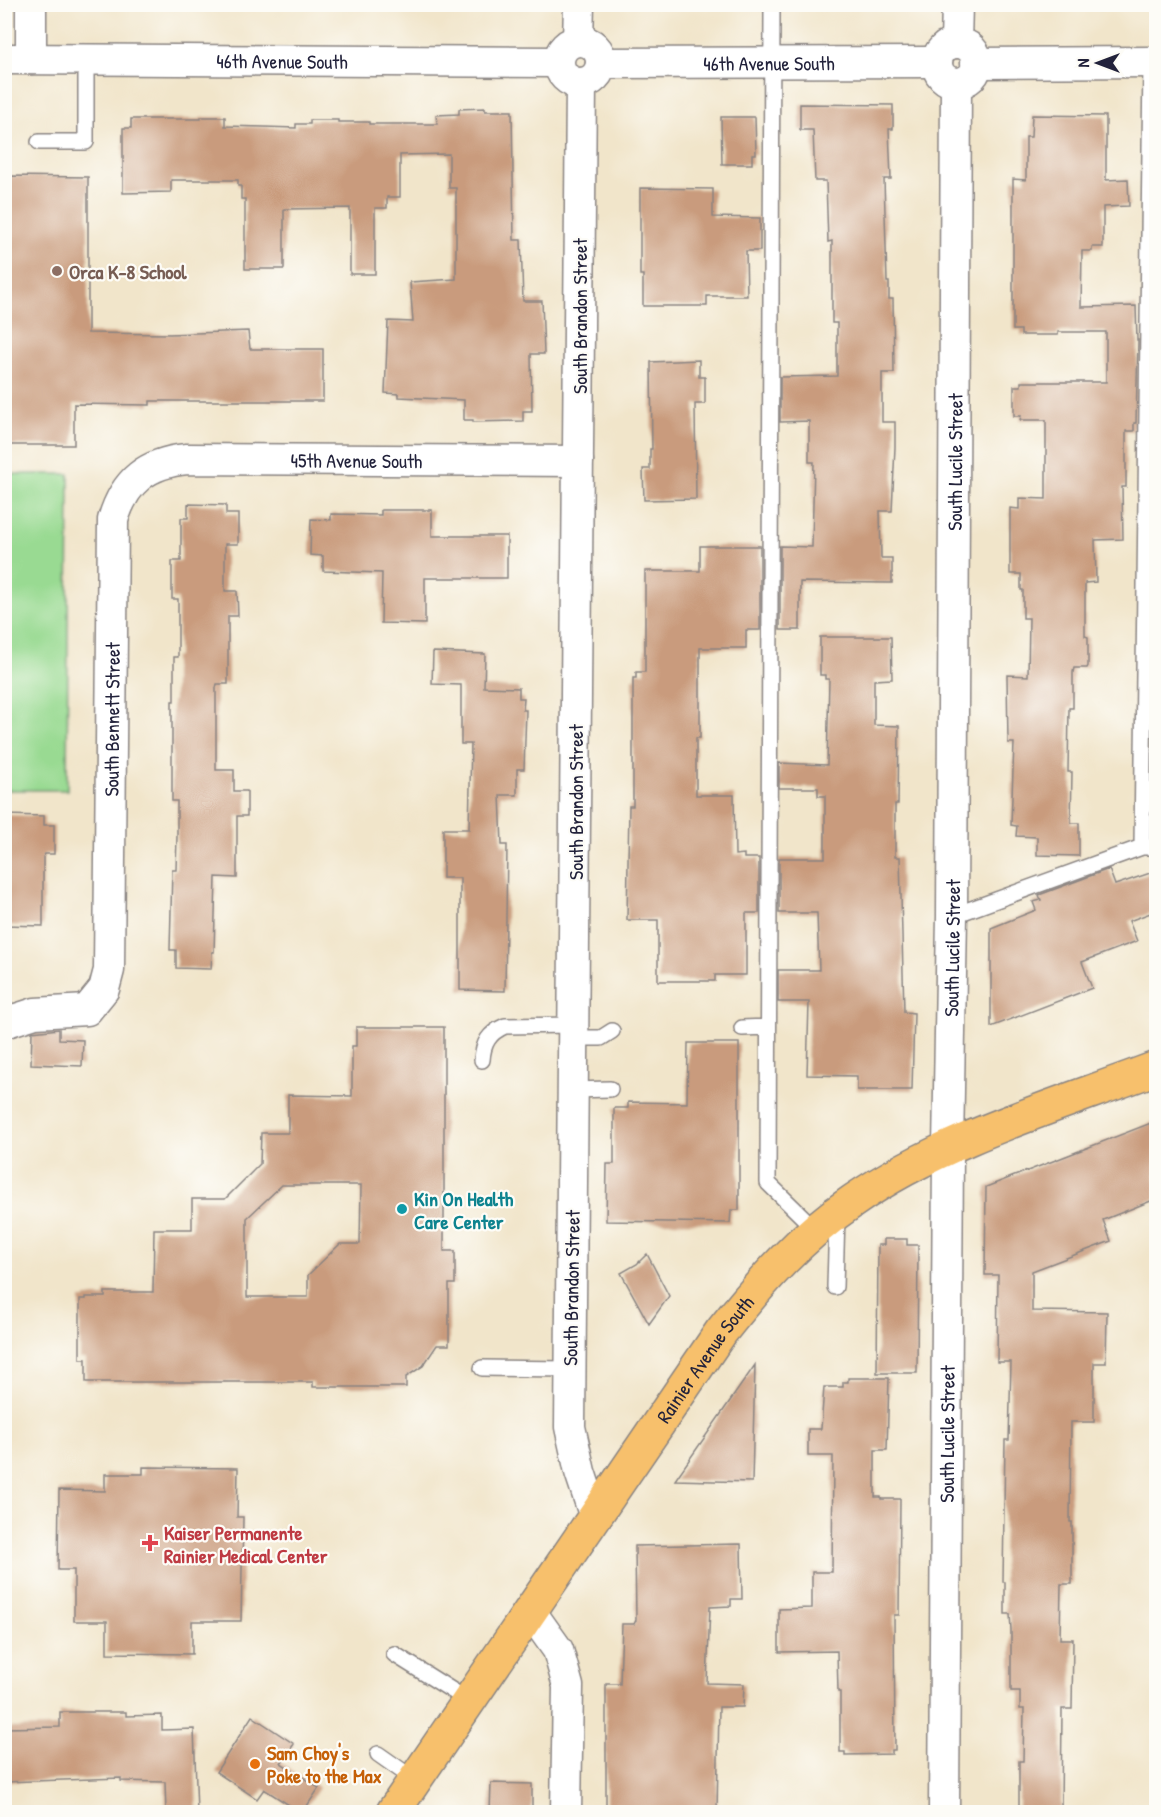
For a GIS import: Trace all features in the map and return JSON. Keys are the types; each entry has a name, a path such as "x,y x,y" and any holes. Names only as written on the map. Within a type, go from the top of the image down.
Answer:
{"main road":[{"name":"Rainier Avenue South","path":"393,1812 722,1332 750,1295 782,1261 826,1221 891,1176 948,1148 1156,1068"}],"street":[{"path":"18,59 31,4"},
{"path":"579,4 568,51 560,68 567,80 591,73"},
{"name":"South Lucile Street","path":"944,1812 957,4"},
{"name":"46th Avenue South","path":"18,59 568,51"},
{"name":"46th Avenue South","path":"591,73 771,62 1154,62"},
{"name":"South Brandon Street","path":"591,73 578,461 570,1427 579,1472 595,1517"},
{"name":"45th Avenue South","path":"138,476 162,464 187,459 578,461"},
{"name":"South Bennett Street","path":"4,1023 35,1013 87,1010 104,989 110,970 112,520 126,489 138,476"},
{"path":"531,1612 558,1650 568,1686 566,1812"}],"lane":[{"path":"772,4 768,1183 826,1221 835,1287"},
{"path":"39,142 86,142 86,58"},
{"path":"952,915 1149,847 1154,62"},
{"path":"482,1059 485,1042 497,1029 505,1026 573,1031 601,1038 612,1031"},
{"path":"742,1028 768,1027"},
{"path":"573,1090 610,1089"},
{"path":"482,1368 570,1369"},
{"path":"394,1654 469,1701"},
{"path":"378,1754 415,1780"}],"green space":[{"path":"1150,4 1150,8 989,7 989,5"},
{"path":"5,474 69,474 67,790 5,790"}],"building":[{"path":"800,104 893,105 893,129 889,129 891,179 884,179 887,282 889,282 889,299 893,299 894,373 882,373 882,422 895,422 895,447 892,511 880,511 881,558 892,558 892,583 800,582 800,630 780,630 780,546 812,547 814,462 809,462 809,421 780,422 780,377 837,376 837,323 832,323 832,241 828,242 826,181 815,181 813,130 800,130"},
{"path":"485,108 485,111 512,111 514,240 521,240 523,301 542,301 544,354 531,354 532,411 523,411 523,421 473,422 473,420 464,420 464,400 399,397 399,394 385,393 388,321 413,322 410,282 456,279 456,188 449,188 449,154 400,155 400,197 387,197 387,208 375,208 375,274 350,274 350,208 284,209 284,269 245,269 245,199 241,199 241,186 238,186 238,180 171,180 171,192 123,193 123,128 131,128 131,119 225,117 225,126 296,128 296,124 310,124 310,120 369,122 369,124 437,124 436,115 459,114 459,109"},
{"path":"1032,115 1106,116 1106,180 1128,179 1129,206 1103,207 1103,247 1092,247 1092,251 1082,251 1081,307 1136,306 1138,340 1136,423 1134,423 1134,431 1126,431 1126,487 1122,487 1123,539 1095,540 1096,582 1085,583 1085,636 1088,637 1088,666 1087,668 1074,668 1073,672 1073,708 1069,708 1068,772 1072,772 1071,823 1079,823 1079,856 1037,855 1037,837 1016,836 1017,826 1011,825 1014,743 1008,743 1007,675 1028,676 1029,618 1023,618 1021,574 1010,574 1010,508 1019,509 1019,498 1046,499 1046,420 1020,420 1021,416 1014,416 1014,386 1021,386 1021,382 1106,382 1106,332 1021,335 1021,330 1013,330 1013,179 1026,180 1026,137 1031,137"},
{"path":"721,117 755,117 756,154 752,154 752,164 722,164"},
{"path":"4,176 88,177 88,333 170,334 248,331 250,349 323,349 323,401 150,401 150,405 74,404 74,445 4,445"},
{"path":"640,188 713,189 713,217 760,218 760,251 746,251 747,296 707,296 707,306 643,306 643,275 640,275"},
{"path":"699,360 699,377 705,377 705,404 695,404 696,499 644,500 643,469 650,469 650,449 652,449 651,362"},
{"path":"188,504 226,505 226,514 238,514 238,544 225,544 225,591 237,591 238,616 228,616 228,684 217,684 216,688 216,770 234,770 234,791 247,791 247,816 237,816 237,878 216,877 214,952 212,952 211,969 176,968 176,950 170,950 172,870 176,870 177,836 177,801 172,801 172,701 174,701 174,657 178,657 178,599 172,599 172,561 181,561 181,518 188,518"},
{"path":"381,510 432,510 432,536 507,536 507,578 425,578 425,624 381,623 382,573 323,571 323,556 310,555 311,519 331,520 331,514 381,515"},
{"path":"700,546 760,546 760,630 746,630 746,648 700,648 700,738 696,738 696,795 734,795 735,855 744,854 744,858 759,858 759,913 746,913 746,975 715,975 715,981 658,981 658,920 627,920 629,806 633,806 633,678 636,678 636,672 645,672 645,571 700,571"},
{"path":"820,637 891,637 892,679 874,680 874,725 899,726 895,857 900,857 904,1012 914,1013 912,1090 857,1090 857,1076 807,1075 809,1002 778,1002 778,970 819,970 817,913 779,913 779,858 825,858 825,796 818,796 818,788 779,788 779,763 827,765 829,679 825,679 825,675 820,675"},
{"path":"433,652 485,654 484,687 519,688 519,698 524,698 523,710 526,710 524,769 517,769 517,795 500,795 502,845 507,845 505,991 460,990 460,878 443,878 443,829 469,829 471,744 461,744 461,685 432,684"},
{"path":"4,815 44,816 44,825 54,825 54,854 45,854 43,857 43,926 4,925"},
{"path":"1109,869 1115,885 1156,871 1156,911 1129,921 1137,941 1082,962 1092,988 991,1027 991,928 1036,910 1033,902 1041,900 1039,895"},
{"name":"Kin On Health Care Center","path":"356,1027 444,1027 444,1251 455,1251 455,1284 449,1284 449,1345 437,1345 423,1366 406,1377 406,1387 313,1387 313,1382 86,1382 86,1359 80,1359 80,1299 105,1297 105,1292 153,1292 154,1229 192,1229 192,1199 225,1199 260,1164 261,1133 288,1133 288,1095 352,1096 352,1046 356,1046","holes":["282,1185 361,1185 360,1244 340,1244 308,1275 308,1297 247,1297 247,1218"]},
{"path":"59,1029 59,1039 83,1040 82,1066 31,1064 32,1032"},
{"path":"688,1043 739,1043 739,1210 731,1210 730,1223 606,1221 607,1164 614,1164 614,1108 628,1108 628,1102 687,1103"},
{"path":"1156,1121 1156,1199 1103,1220 1111,1241 1032,1271 1032,1311 1107,1312 1106,1363 1094,1363 1094,1422 1071,1422 1072,1584 1061,1584 1060,1639 1073,1639 1072,1709 1062,1709 1061,1812 1019,1812 1019,1761 1023,1761 1024,1709 1020,1709 1020,1691 1011,1691 1010,1614 1005,1614 1005,1582 1003,1582 1005,1440 1009,1440 1011,1362 997,1362 998,1275 985,1275 986,1187"},
{"path":"884,1239 907,1239 907,1245 918,1245 917,1373 877,1373 878,1245 884,1245"},
{"path":"647,1254 669,1296 649,1324 621,1273 637,1264"},
{"path":"755,1365 752,1482 675,1480"},
{"path":"848,1378 889,1378 887,1450 875,1450 875,1497 900,1499 899,1615 894,1615 895,1750 892,1750 892,1754 845,1755 845,1752 840,1752 837,1651 779,1652 779,1609 812,1608 812,1572 832,1572 833,1456 808,1456 808,1429 821,1429 824,1387 843,1387 843,1382 848,1382"},
{"name":"Kaiser Permanente Rainier Medical Center","path":"143,1467 238,1468 237,1517 243,1517 241,1621 192,1621 192,1654 107,1653 107,1621 74,1621 74,1570 58,1570 59,1490 105,1491 105,1474 143,1474"},
{"path":"741,1544 742,1599 731,1599 731,1606 710,1607 707,1683 744,1684 743,1707 719,1707 717,1812 606,1812 606,1684 620,1684 622,1624 634,1624 636,1620 635,1546"},
{"path":"60,1712 126,1712 126,1716 162,1715 162,1730 194,1729 197,1812 166,1812 165,1782 121,1781 121,1778 4,1782 4,1728 60,1727"},
{"name":"Sam Choy's Poke to the Max","path":"252,1716 294,1744 281,1763 319,1788 303,1812 264,1789 257,1799 216,1772"},
{"path":"491,1783 532,1784 532,1812 490,1812"}],"place":[{"name":"Orca K-8 School","path":"57,271"},
{"name":"Kin On Health Care Center","path":"402,1209"},
{"name":"Kaiser Permanente Rainier Medical Center","path":"150,1543"},
{"name":"Sam Choy's Poke to the Max","path":"255,1764"}]}
